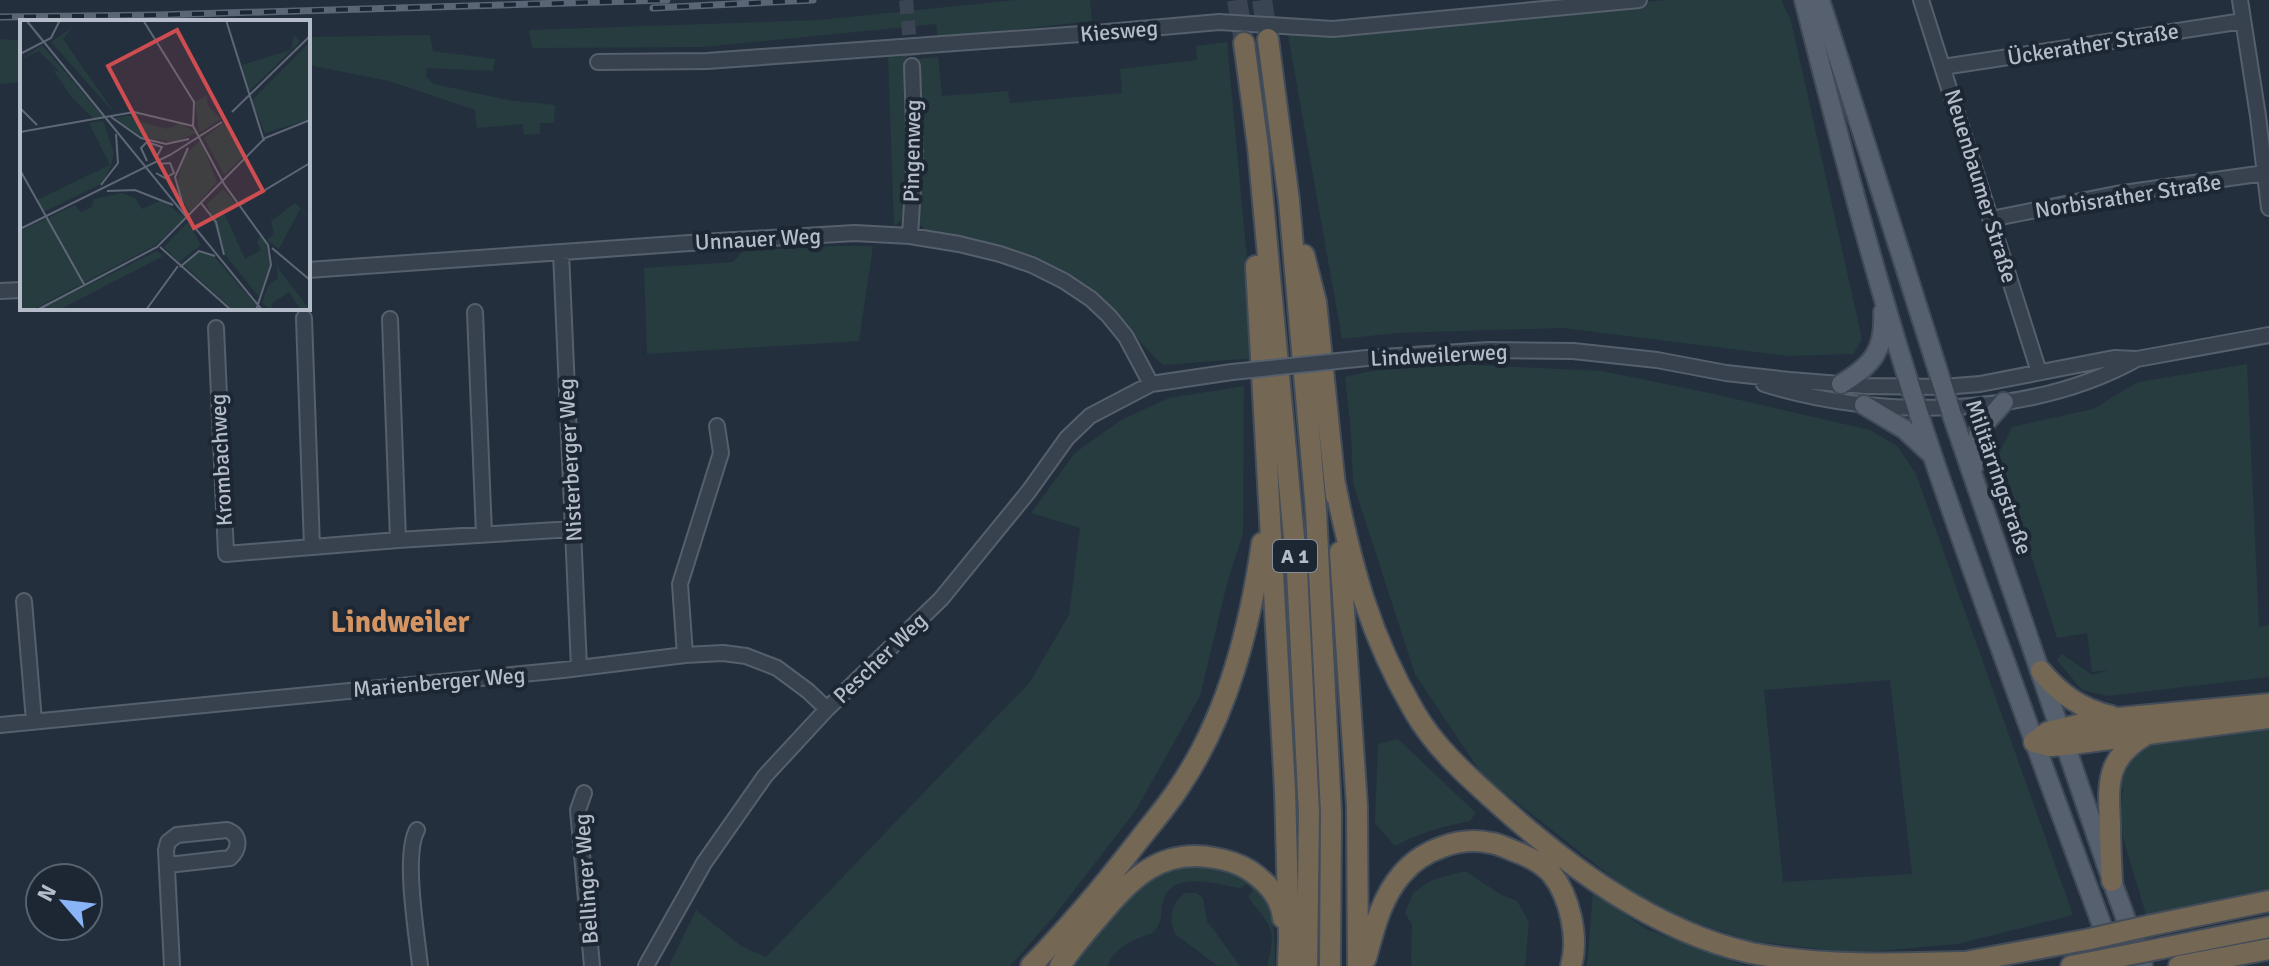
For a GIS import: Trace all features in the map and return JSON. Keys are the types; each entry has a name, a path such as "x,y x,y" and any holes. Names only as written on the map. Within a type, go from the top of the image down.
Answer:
{"highway":[{"name":"A 1","path":"1268,39 1289,201 1316,511 1331,812 1330,966"},
{"name":"A 1","path":"1244,43 1258,147 1297,571 1309,813 1307,966"},
{"path":"1258,147 1253,203 1285,790 1289,938 1286,966"},
{"path":"1289,201 1316,302 1335,484 1357,806 1358,966"},
{"path":"1031,966 1113,873 1163,810 1181,785 1208,734 1229,687 1258,572 1266,519 1266,447"},
{"path":"1335,484 1361,597 1383,652 1434,740 1462,771 1520,824 1603,886 1656,917 1708,940 1752,953 1853,965 1952,964 2269,901"},
{"path":"2041,671 2076,703 2091,711 2118,718"},
{"path":"2062,736 2118,718 2269,704"},
{"path":"2034,742 2048,732 2062,736 2145,735 2269,718"},
{"path":"2112,881 2109,781 2119,756 2130,744 2145,735"},
{"path":"1365,966 1384,901 1402,873 1420,858 1441,847 1464,841 1490,842 1534,859 1552,874 1573,922 1575,944 1571,966"},
{"path":"1060,966 1120,892 1136,877 1155,864 1177,857 1199,855 1241,865 1261,878 1276,896 1282,908 1286,966"},
{"path":"2071,966 2269,927"},
{"path":"2179,966 2269,949"}],"main road":[{"path":"1804,0 1850,177 1933,457 2117,966"},
{"name":"Militärringstraße","path":"1820,0 1949,407 2143,966"},
{"path":"1841,384 1859,373 1879,351 1884,327 1883,293"},
{"path":"1973,475 1979,430 2004,402"},
{"path":"1864,405 1904,429 1933,457"}],"street":[{"name":"Kiesweg","path":"598,62 707,61 1219,22 1333,29 1639,0"},
{"name":"Neuenbaumer Straße","path":"1921,0 2039,372"},
{"path":"2240,0 2269,208"},
{"name":"Ückerather Straße","path":"1943,67 2243,21"},
{"name":"Pingenweg","path":"910,236 915,155 912,66"},
{"name":"Norbisrather Straße","path":"1991,219 2116,194 2265,173"},
{"name":"Unnauer Weg","path":"310,270 855,233 910,236 1000,254 1064,281 1109,316 1126,337 1151,384"},
{"name":"Nisterberger Weg","path":"561,252 579,668"},
{"path":"0,291 20,290"},
{"path":"475,312 484,534"},
{"path":"304,318 312,547"},
{"path":"390,319 398,540"},
{"name":"Krombachweg","path":"216,328 226,554 573,529"},
{"name":"Lindweilerweg","path":"1151,384 1367,358 1489,350 1573,351 1657,360 1726,373 1841,384 1943,387 1980,384 2114,358 2137,359 2269,335"},
{"name":"Lindweilerweg","path":"1726,373 1789,392 1864,405 1949,407 2004,402 2083,382 2137,359"},
{"name":"Pescher Weg","path":"646,966 704,863 765,776 827,709 941,599 1029,491 1067,438 1090,416 1151,384"},
{"path":"685,655 680,584 721,453 717,426"},
{"path":"24,601 34,721"},
{"name":"Marienberger Weg","path":"0,725 723,653 746,656 790,676 827,709"},
{"name":"Bellinger Weg","path":"584,793 578,810 592,966"},
{"path":"168,865 230,858 237,851 238,839 227,830 173,837 166,846 172,966"},
{"path":"417,830 411,840 411,860 420,966"}],"green space":[{"path":"1016,0 1090,0 1092,21 938,38 936,24 703,47 532,48 529,30 819,20"},
{"path":"1667,0 1781,0 1791,21 1862,339 1853,354 1788,356 1563,328 1396,333 1342,339 1288,35"},
{"path":"430,35 433,51 495,59 493,71 427,68 426,77 434,84 508,100 555,105 554,123 540,123 540,134 524,135 523,124 477,128 475,110 389,81 310,65 310,37"},
{"path":"0,39 20,41 20,82 0,84"},
{"path":"1227,42 1256,358 1164,365 1095,296 930,233 920,225 915,59 938,57 942,96 1008,91 1010,103 1122,93 1120,69 1197,60 1196,46"},
{"path":"907,54 910,155 904,218 894,226 888,55"},
{"path":"873,246 859,341 647,354 644,268 733,262 743,251"},
{"path":"1454,364 1602,371 1870,430 1897,446 1916,474 2073,915 1957,944 1855,953 1750,941 1661,911 1623,886 1483,776 1415,674 1353,483 1345,377 1372,371","holes":["1890,680 1912,874 1783,882 1764,690"]},
{"path":"2247,364 2259,627 2269,625 2269,677 2108,696 2082,690 2057,660 2062,654 2092,675 2109,670 2092,672 2087,633 2057,638 1999,453 2012,427 2093,409 2138,382"},
{"path":"1244,386 1243,533 1227,584 1200,696 1136,810 1055,915 1010,966 669,966 696,910 741,946 766,957 1030,682 1069,615 1080,528 1031,513 1075,453 1121,420 1169,398"},
{"path":"2269,726 2269,892 2147,918 2123,838 2120,815 2123,788 2114,786 2117,772 2145,743"},
{"path":"1398,739 1476,813 1470,821 1432,830 1395,846 1375,823 1378,744"},
{"path":"1203,864 1243,876 1264,897 1273,926 1275,966 1267,966 1270,928 1248,897 1253,891 1247,884 1240,888 1197,881 1176,885 1168,891 1155,930 1122,947 1107,966 1072,966 1101,928 1142,887 1170,869"},
{"path":"1465,871 1500,894 1517,901 1529,922 1525,966 1411,966 1412,925 1405,913 1413,893 1432,880"},
{"path":"1593,892 1646,929 1745,966 1587,966"},
{"path":"1185,893 1196,893 1203,898 1207,921 1240,966 1218,966 1175,934 1172,911"}],"tunnel":[{"path":"906,0 912,66"},
{"path":"1237,0 1244,43"},
{"path":"1262,0 1268,39"}],"railway":[{"path":"0,17 667,0"},
{"path":"653,8 813,0"}],"district":[{"name":"Lindweiler","path":"400,622"}]}
